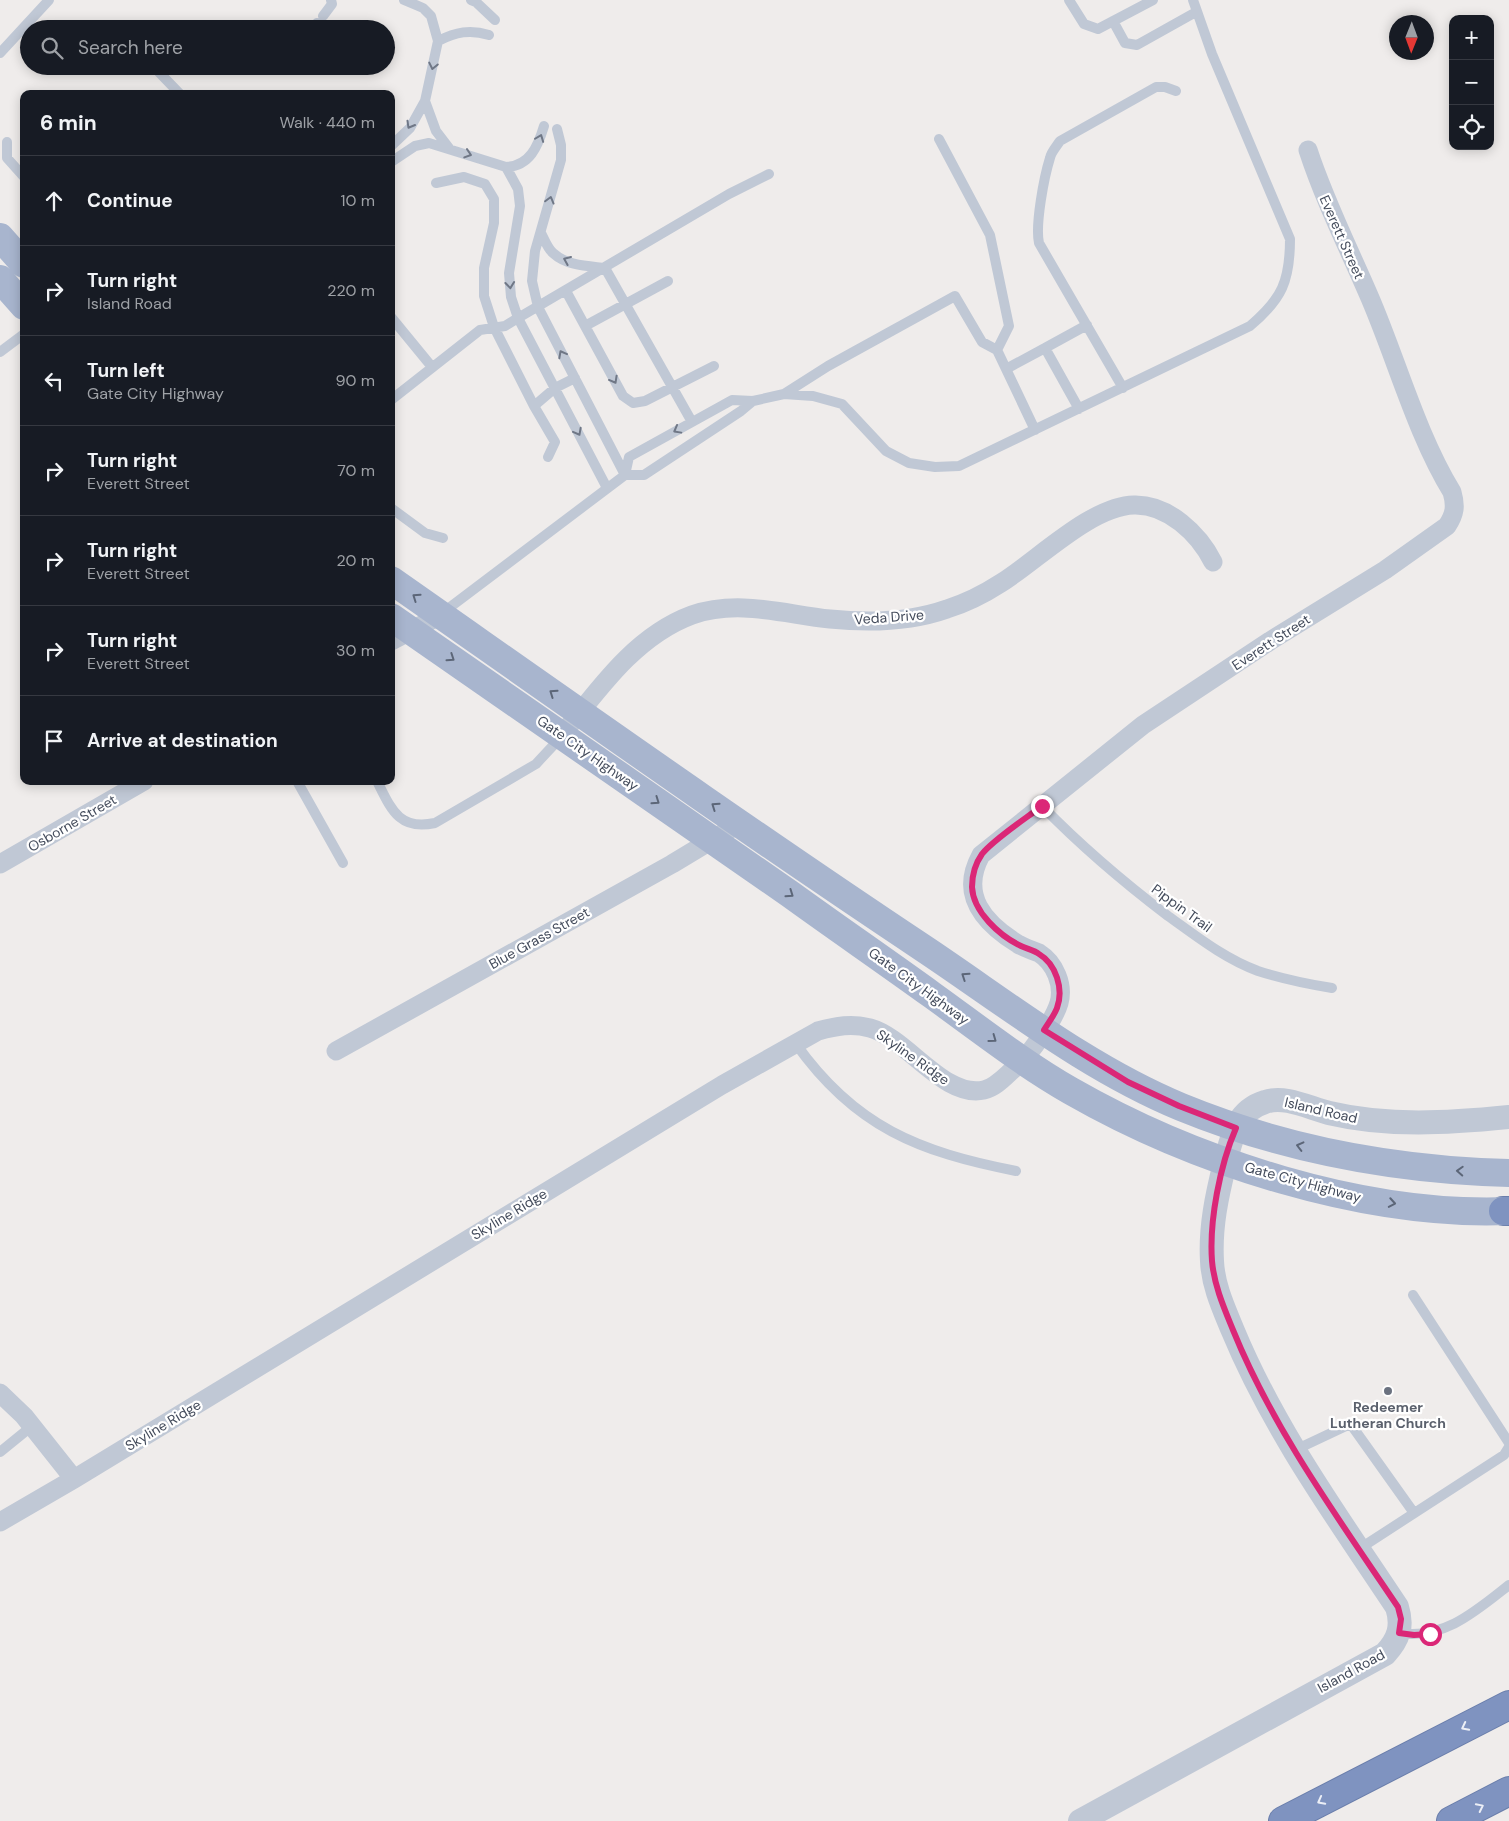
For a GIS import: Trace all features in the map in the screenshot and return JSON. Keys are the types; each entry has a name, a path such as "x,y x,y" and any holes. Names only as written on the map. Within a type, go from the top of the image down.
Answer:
{"highway":[{"path":"1283,1821 1509,1705"},
{"path":"1451,1821 1509,1792"}],"main road":[{"path":"0,237 20,260"},
{"path":"0,279 20,302"},
{"path":"395,583 740,823 1044,1030 1128,1082 1179,1106 1236,1128 1322,1152 1395,1164 1456,1171 1509,1173"},
{"name":"Gate City Highway","path":"398,629 562,735 895,968 1022,1061 1071,1091 1124,1119 1226,1161 1291,1182 1349,1196 1407,1206 1507,1211"}],"street":[{"name":"Everett Street","path":"1022,1061 1057,1009 1060,999 1059,983 1055,970 1038,953 1020,946 984,916 976,904 972,892 972,878 976,865 985,851 1143,725 1270,641 1385,570 1447,526 1453,517 1455,504 1452,492 1418,420 1370,299 1322,192 1308,150"},
{"name":"Veda Drive","path":"562,735 613,672 645,642 667,627 691,616 716,608 749,607 830,619 866,621 923,616 975,598 1002,582 1075,530 1106,511 1121,506 1137,505 1155,508 1166,514 1199,537 1212,562"},
{"path":"398,629 440,615"},
{"name":"Osborne Street","path":"0,864 137,785"},
{"name":"Blue Grass Street","path":"336,1051 740,823"},
{"name":"Skyline Ridge","path":"0,1522 722,1086 818,1031 835,1026 853,1025 884,1033 950,1083 972,1091 984,1090 996,1085 1022,1061"},
{"name":"Island Road","path":"1080,1821 1385,1654 1394,1645 1399,1633 1401,1619 1398,1607 1295,1450 1264,1398 1240,1347 1216,1288 1212,1263 1211,1232 1226,1161 1236,1128 1243,1114 1252,1107 1267,1101 1284,1100 1328,1112 1369,1120 1461,1121 1509,1117"},
{"path":"0,1393 32,1426 74,1479"}],"lane":[{"path":"31,20 50,0"},
{"path":"322,20 332,4 331,0"},
{"path":"395,142 410,128 425,101 438,40 431,16 423,8 404,0"},
{"path":"471,0 476,2 495,20"},
{"path":"1069,0 1084,24 1098,29 1153,0"},
{"path":"625,475 629,456 732,400 752,401 784,394 813,396 842,404 886,451 909,463 935,467 959,466 1250,326 1271,308 1283,287 1290,264 1290,239 1212,54 1193,0"},
{"path":"1113,21 1125,43 1136,45 1196,12"},
{"path":"0,52 20,31"},
{"path":"438,40 457,32 478,32 489,35"},
{"path":"162,75 176,90"},
{"path":"1123,388 1039,243 1036,232 1050,157 1060,142 1156,87 1166,87 1176,91"},
{"path":"425,101 436,131 449,148"},
{"path":"395,159 414,146 428,143 506,167 517,166 534,153 544,126"},
{"path":"557,129 561,144 561,160 535,251 532,281 538,307 625,475"},
{"path":"939,139 990,235 1008,326 997,350"},
{"path":"7,142 7,158 20,173"},
{"path":"506,167 518,189 520,206 509,273 511,297 518,318 608,488"},
{"path":"395,397 480,330 505,326 729,194 769,174"},
{"path":"436,183 464,177 485,184 494,199 494,223 484,268 484,296 494,327 534,406 555,442 548,456"},
{"path":"541,233 552,253 566,261 583,266 605,268"},
{"path":"605,268 692,422"},
{"path":"585,326 668,281"},
{"path":"566,291 623,396 633,403 645,401 714,366"},
{"path":"784,394 828,366 955,296 982,342 997,350 1035,430"},
{"path":"395,322 432,368"},
{"path":"1006,369 1087,325"},
{"path":"0,352 20,337"},
{"path":"1045,348 1079,409"},
{"path":"534,406 555,388 575,378"},
{"path":"440,615 625,475 644,475 741,411 752,401"},
{"path":"395,511 425,533 444,538"},
{"path":"378,785 398,818 409,824 429,824 528,770 550,752 562,735"},
{"path":"299,785 343,863"},
{"name":"Pippin Trail","path":"1042,806 1080,846 1114,875 1195,936 1257,970 1291,981 1332,988"},
{"path":"796,1044 814,1069 835,1091 858,1111 887,1129 945,1155 1016,1171"},
{"path":"1413,1295 1509,1443"},
{"path":"0,1452 32,1426"},
{"path":"1295,1450 1346,1426 1352,1426 1414,1513"},
{"path":"1359,1549 1504,1455 1509,1447"},
{"path":"1399,1633 1414,1635 1430,1634 1456,1623 1509,1585"}],"place":[{"name":"Redeemer Lutheran Church","path":"1388,1391"}],"route":[{"path":"1042,806 981,855 972,878 972,892 976,904 984,916 1003,934 1020,946 1038,953 1055,970 1059,983 1060,999 1057,1009 1044,1030 1099,1066 1128,1082 1179,1106 1236,1128 1232,1136 1218,1190 1211,1232 1212,1263 1216,1288 1240,1347 1268,1406 1398,1607 1401,1619 1399,1633 1414,1635 1430,1634"}]}
